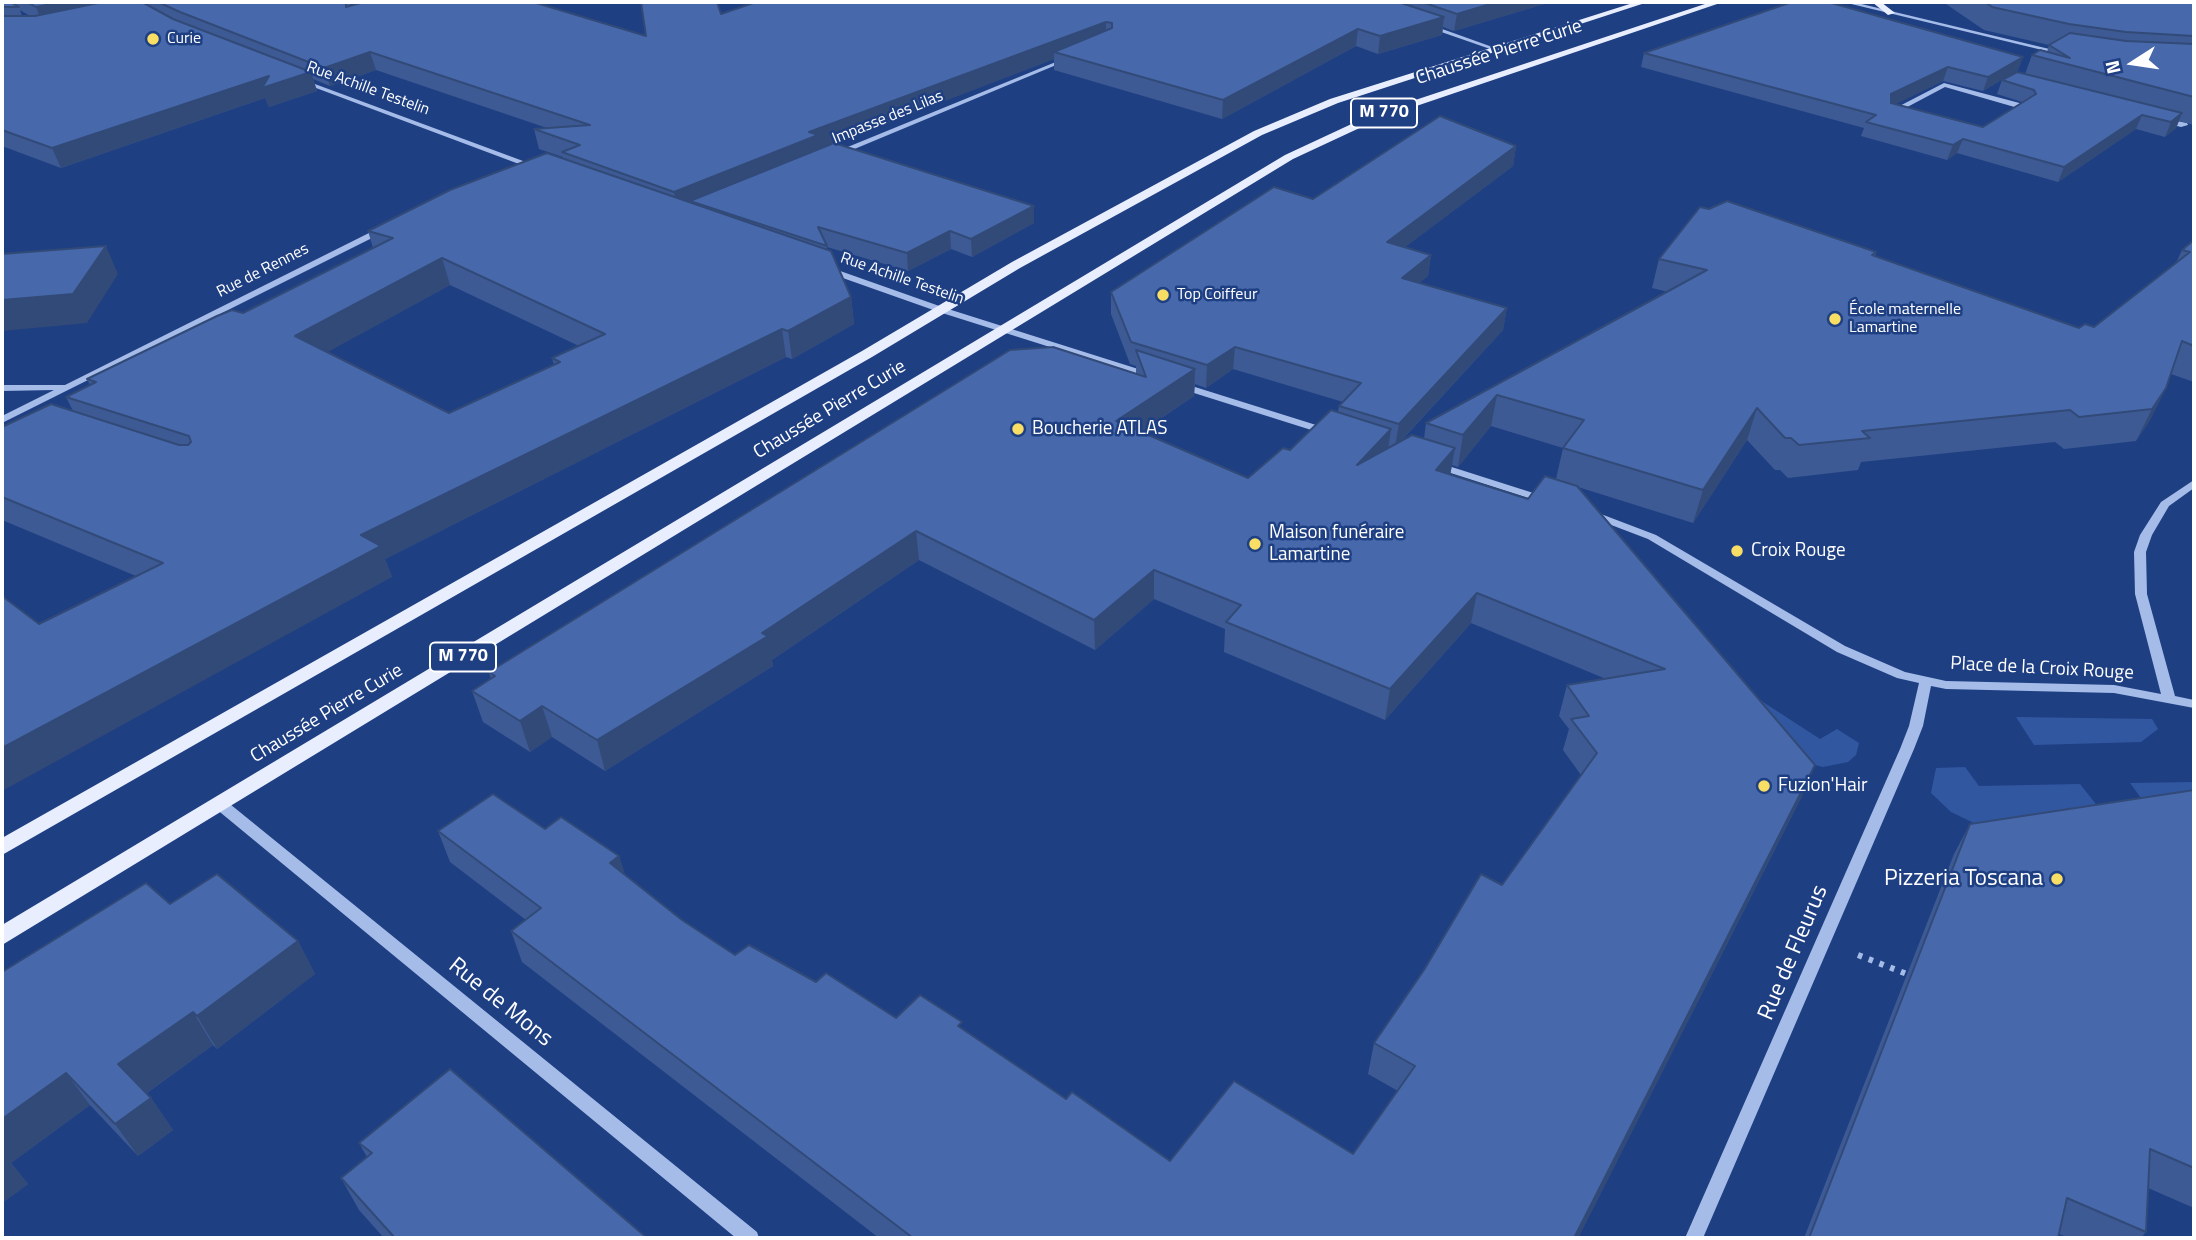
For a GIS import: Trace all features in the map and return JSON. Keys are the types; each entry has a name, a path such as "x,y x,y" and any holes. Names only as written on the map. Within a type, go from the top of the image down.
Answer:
{"main road":[{"name":"Chaussée Pierre Curie","path":"2,847 942,310 1016,265 1258,133 1334,101 1644,2"},
{"name":"Chaussée Pierre Curie","path":"2,936 1006,331 1244,184 1333,134 1377,116 1719,2"},
{"path":"1876,2 1891,13"}],"street":[{"path":"1846,2 2073,54"},
{"path":"1420,23 1495,49"},
{"path":"2047,60 2059,52"},
{"name":"Impasse des Lilas","path":"828,157 1082,53"},
{"name":"Rue Achille Testelin","path":"293,78 548,171"},
{"path":"1984,96 2024,107 1973,137 1891,113 1944,85 1984,96 1993,91"},
{"path":"2158,119 2184,125"},
{"path":"504,170 522,162"},
{"name":"Rue de Rennes","path":"2,420 388,227"},
{"name":"Rue Achille Testelin","path":"813,265 1006,331 1334,433"},
{"path":"2,388 67,387"},
{"path":"19,411 31,416"},
{"path":"1426,462 1559,504"},
{"name":"Place de la Croix Rouge","path":"1572,508 1599,516 1665,544 1852,654 1880,667 1926,681 1986,687 2086,687 2169,698 2141,594 2140,552 2154,519 2165,504 2194,483"},
{"name":"Rue de Fleurus","path":"1694,1238 1907,749 1916,726 1926,681"},
{"path":"2169,698 2194,704"},
{"name":"Rue de Mons","path":"220,804 750,1238"}],"path":[{"path":"1824,942 1921,979"}],"shaded area":[{"path":"1743,689 1820,739 1837,729 1859,743 1856,755 1848,762 1823,767 1800,761"},
{"path":"2016,717 2152,719 2158,729 2141,742 2034,745"},
{"path":"1965,767 1979,786 2080,784 2099,808 1976,824 1951,812 1931,793 1936,768"},
{"path":"2194,782 2194,794 2144,802 2130,783"}],"building":[{"path":"2,2 10,2 19,7 2,7"},
{"path":"27,2 61,2 36,7"},
{"path":"103,2 142,2 173,19 311,72 262,88 269,76 52,148 2,130 2,16 35,16"},
{"path":"158,2 346,2 346,7 364,2 533,2 646,36 641,2 717,2 721,14 756,2 1398,2 1444,17 1380,36 1358,29 1223,100 1054,52 1112,28 1112,23 1106,22 809,132 818,135 674,192 562,152 580,145 534,129 590,125 370,52 324,68"},
{"path":"1422,2 1497,2 1457,14"},
{"path":"1792,2 1828,2 2023,57 1988,77 1948,67 1891,94 1891,103 1983,127 2036,94 2034,90 2002,80 2017,72 2182,113 2171,122 2142,115 2064,167 1963,139 1953,145 1866,122 1876,115 1644,53"},
{"path":"1985,2 2194,2 2194,36 2126,32 2069,24 1992,7"},
{"path":"2070,33 2126,41 2194,44 2194,97 2032,55 2040,50 2070,58 2049,45"},
{"path":"1440,116 1516,146 1387,242 1431,255 1402,278 1507,308 1399,424 1339,406 1361,383 1235,347 1207,365 1131,342 1111,292 1274,187 1313,199"},
{"path":"834,143 1034,206 971,239 950,231 907,253 818,227 827,246 690,201"},
{"path":"547,153 831,251 851,297 788,331 782,329 361,535 381,546 2,748 2,596 39,624 163,563 2,497 2,427 51,404 179,445 188,445 191,442 189,436 66,397 96,382 87,379 217,316 232,310 243,313 393,238 368,231 450,190","holes":["442,258 605,334 552,358 560,362 449,413 295,336"]},
{"path":"1727,201 1876,252 1872,255 2079,328 2085,324 2094,327 2190,252 2182,250 2194,240 2194,346 2182,341 2166,388 2152,409 2079,417 2070,410 1862,431 1870,438 1799,445 1791,438 1785,438 1757,408 1703,490 1563,448 1584,420 1497,395 1463,435 1426,423 1707,270 1659,259 1700,207 1709,209"},
{"path":"106,246 73,294 2,300 2,254"},
{"path":"1053,347 1146,377 1136,350 1195,369 1116,421 1248,478 1283,448 1290,450 1331,410 1391,429 1357,465 1412,435 1455,448 1436,470 1528,499 1545,476 1577,486 1815,765 1574,1238 913,1238 511,931 541,908 438,831 493,794 545,829 561,817 619,856 610,863 682,920 735,955 749,945 816,982 826,973 896,1018 920,995 962,1022 958,1026 1066,1099 1072,1092 1170,1161 1234,1081 1353,1154 1415,1066 1374,1043 1424,970 1481,874 1502,885 1597,753 1571,719 1589,716 1567,685 1665,669 1477,593 1390,689 1226,622 1241,605 1154,570 1094,620 916,531 762,633 768,636 597,740 542,706 520,721 472,691 495,676 489,672 1010,350"},
{"path":"2194,790 2194,1168 2150,1149 2146,1232 2067,1198 2058,1238 1809,1238 1970,824"},
{"path":"217,874 298,941 197,1016 193,1012 118,1064 151,1098 115,1124 66,1073 2,1119 2,972 146,883 170,904"},
{"path":"450,1069 647,1238 395,1238 341,1178 372,1153 359,1143"}],"place":[{"name":"Curie","path":"153,39"},
{"name":"Top Coiffeur","path":"1163,295"},
{"name":"École maternelle Lamartine","path":"1835,319"},
{"name":"Boucherie ATLAS","path":"1018,429"},
{"name":"Maison funéraire Lamartine","path":"1255,544"},
{"name":"Croix Rouge","path":"1737,551"},
{"name":"Fuzion'Hair","path":"1764,786"},
{"name":"Pizzeria Toscana","path":"2057,879"}]}
